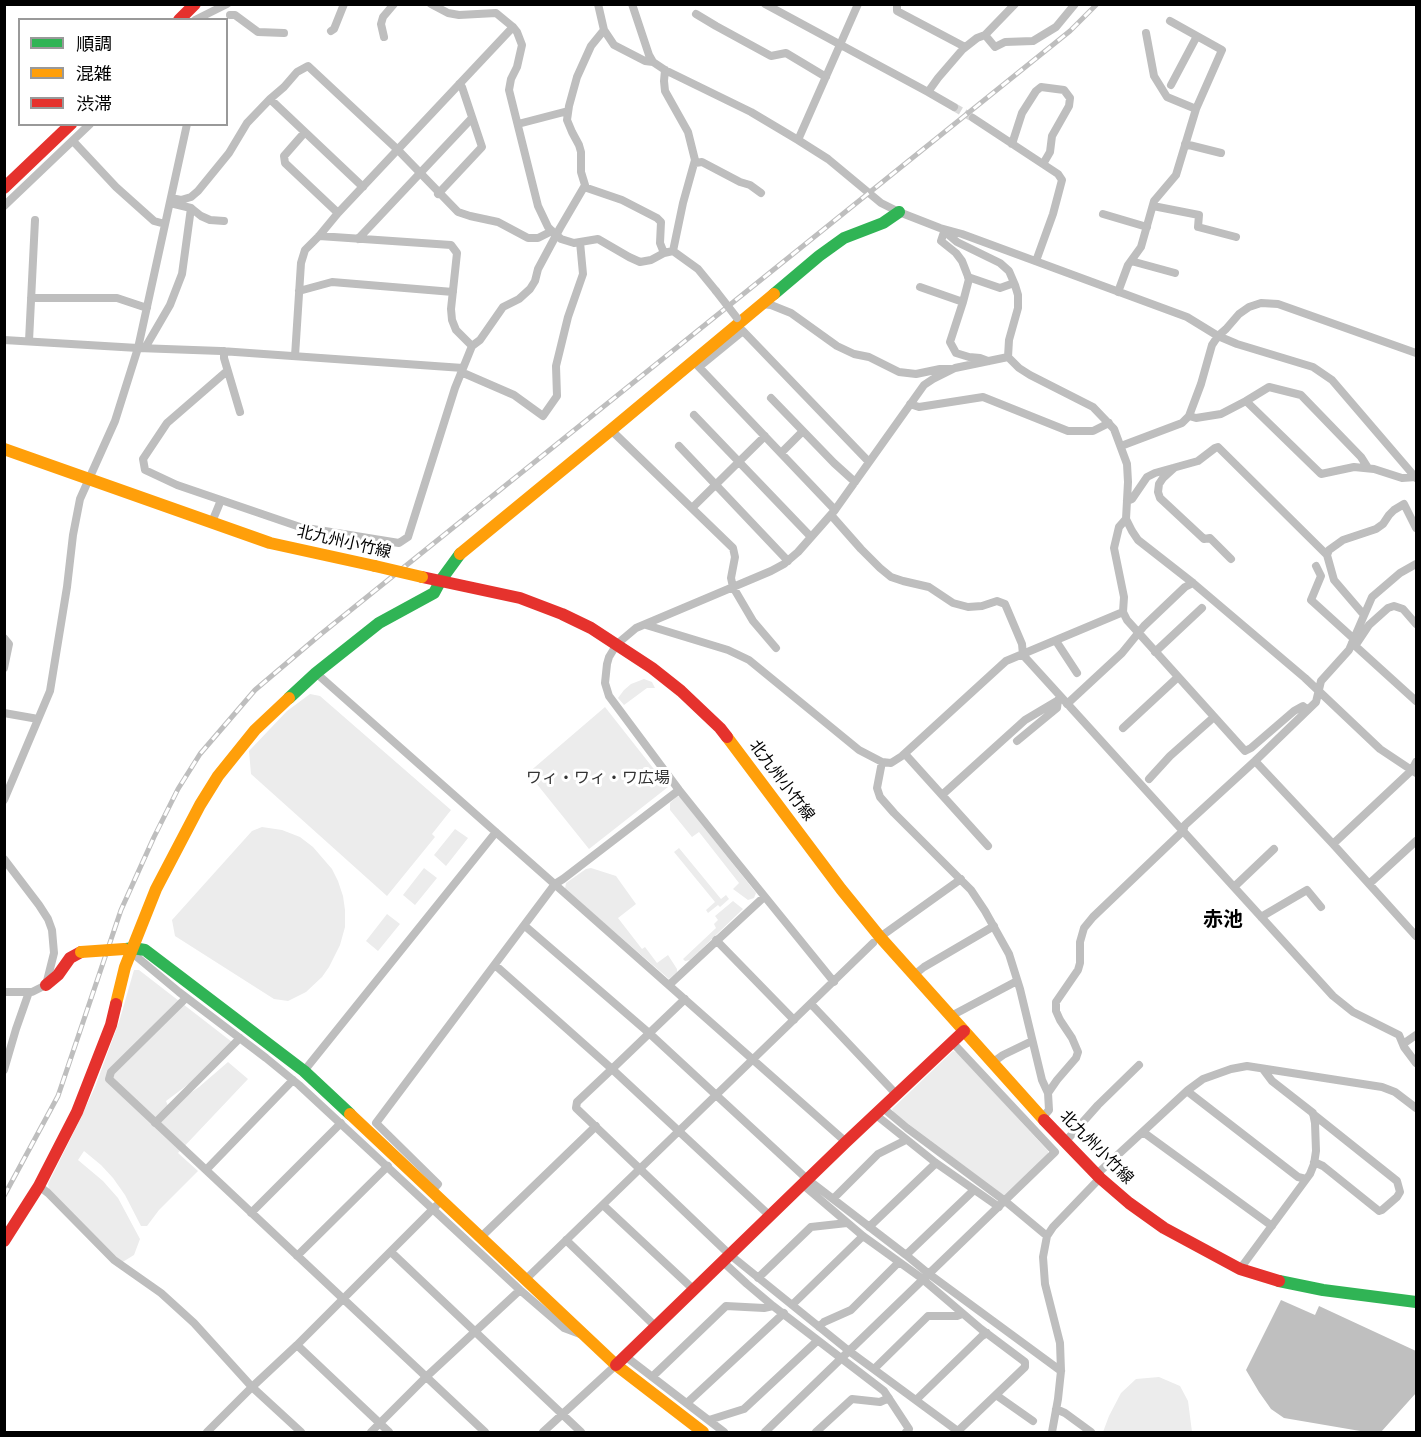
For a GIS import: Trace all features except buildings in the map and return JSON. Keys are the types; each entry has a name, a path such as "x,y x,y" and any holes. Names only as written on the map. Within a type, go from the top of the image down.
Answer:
{"street":[{"path":"181,18 195,4"},
{"path":"198,18 228,4 228,18 235,15 258,32 284,33"},
{"path":"331,31 334,29 344,4"},
{"path":"384,37 381,24 383,17 394,4"},
{"path":"598,4 604,30 614,45 645,61 653,62 751,112 828,159 881,203 942,230 962,234 1187,317 1236,344 1313,367 1332,380 1416,477"},
{"path":"632,4 653,62"},
{"path":"765,4 954,107"},
{"path":"798,140 858,4"},
{"path":"897,4 897,11 965,47"},
{"path":"928,92 965,47 985,35 1016,4"},
{"path":"985,35 995,47 1005,42 1034,41 1056,27 1075,4"},
{"path":"436,6 448,13 459,15 496,13 513,27 522,45 509,90 538,206 548,227 561,239 574,243 597,239 640,262 651,260 668,252 695,163 688,132 665,91 665,70"},
{"path":"696,14 771,56 786,53 826,77"},
{"path":"1118,291 1128,266 1141,247 1155,201 1176,175 1196,109 1222,50 1170,21"},
{"path":"295,356 301,263 305,250 513,27"},
{"path":"227,371 167,423 143,459 145,470 177,485 300,527 399,543 408,537 462,370 472,346 480,340 503,307 519,299 530,289 554,233 584,188 581,152 567,120 568,111 577,77 591,46 604,30"},
{"path":"1146,33 1154,76 1167,97 1196,109"},
{"path":"1171,84 1197,36"},
{"path":"171,201 191,197 198,191 229,153 247,123 297,72 308,66 398,150 438,194 458,212 498,222 528,238 538,238 554,233"},
{"path":"438,194 482,147 459,84"},
{"path":"1012,144 1022,113 1036,91 1041,87 1064,90 1070,98 1069,106 1052,136 1050,152 1043,164"},
{"path":"270,99 363,186"},
{"path":"518,124 568,111"},
{"path":"358,239 472,118"},
{"path":"973,118 1058,174 1062,180 1053,214 1036,261"},
{"path":"4,188 69,126"},
{"path":"4,206 88,126"},
{"path":"4,800 50,691 80,499 115,422 141,348 147,308 188,126"},
{"path":"305,132 284,156 285,163 338,213"},
{"path":"73,141 116,187 154,221 165,224"},
{"path":"1185,144 1221,153"},
{"path":"695,163 702,162 750,185 761,193"},
{"path":"584,188 622,200 657,218 661,222 660,243 668,252 698,269 739,320"},
{"path":"171,201 191,208 210,220 224,221"},
{"path":"1153,206 1199,215 1198,228 1236,237"},
{"path":"141,348 170,305 182,273 191,208"},
{"path":"696,364 739,320 819,256 844,238 883,223 899,212"},
{"path":"1103,214 1147,227"},
{"path":"29,341 35,219"},
{"path":"942,230 941,241 956,253 968,277 963,302 950,342 956,353 969,357 980,357 988,362"},
{"path":"942,230 957,242 1000,263 1009,271 1018,295 1018,308 1009,340 1008,357 1030,375 1093,406 1114,429 1127,464 1126,519 1138,540 1193,583 1305,678 1380,749 1415,768 1333,844"},
{"path":"319,236 451,245 458,253 451,309 452,320 456,330 472,346"},
{"path":"4,340 224,351 462,370 514,395 543,416 557,396 556,366 568,317 583,274 579,242"},
{"path":"1131,261 1175,273"},
{"path":"968,277 1000,288 1014,283"},
{"path":"299,291 332,282 453,292"},
{"path":"920,287 963,302"},
{"path":"31,298 117,298 147,308"},
{"path":"1121,446 1182,423 1189,416 1212,345 1239,314 1249,307 1262,303 1278,304 1416,353"},
{"path":"761,304 771,305 791,313 837,345 854,354 875,359 899,372 916,374 1008,357"},
{"path":"4,1241 39,1186 68,1131 111,1025 129,950 183,836 218,776 255,730 316,673 379,623 432,595 457,556 611,430 696,364 743,331 869,462"},
{"path":"224,351 227,371 240,412"},
{"path":"696,364 781,453 833,512 861,549 880,568 903,581 929,587 953,603 968,607 997,601 1005,604 1022,645 1023,655 1062,701 1333,996 1353,1012 1399,1035 1416,1063"},
{"path":"834,981 764,897 609,696 605,673 609,657 617,644 636,628 788,561 833,512 924,386 955,368"},
{"path":"1189,416 1196,418 1221,414 1269,387 1301,395 1361,457 1368,468"},
{"path":"910,404 919,407 983,397 1068,431 1093,430 1109,423"},
{"path":"771,398 855,482"},
{"path":"1246,401 1321,474 1354,467 1374,468 1402,478 1416,477"},
{"path":"694,415 811,537"},
{"path":"611,430 733,548 735,557 731,578 733,587 753,621 776,648"},
{"path":"781,453 803,431"},
{"path":"692,508 765,436"},
{"path":"679,447 788,561"},
{"path":"1127,501 1132,498 1147,477 1198,461 1218,447 1327,555 1334,580 1364,615"},
{"name":"北九州小竹線","path":"4,449 270,543 520,598 591,628 652,668 720,728 877,940 914,975 1042,1118 1098,1176 1128,1203 1164,1228 1240,1269 1263,1277 1323,1290 1416,1302"},
{"path":"1174,468 1159,484 1160,498 1204,539 1210,538 1231,559"},
{"path":"212,522 221,500"},
{"path":"1327,555 1329,550 1343,540 1376,529 1404,504 1416,528"},
{"path":"1126,519 1119,527 1114,548 1124,597 1123,612 1127,620 1245,751 1294,711 1303,706 1308,710"},
{"path":"1354,643 1372,597 1400,573 1416,564"},
{"path":"1316,566 1321,576 1311,600 1416,701"},
{"path":"942,795 1025,720 1062,701 1122,653 1138,633 1185,587 1193,583"},
{"path":"1048,1093 1076,1058 1078,1052 1056,1011 1056,1002 1078,970 1080,942 1084,928 1183,831 1185,825 1316,702 1321,681 1369,625 1388,608 1394,606 1403,609 1416,624"},
{"path":"1155,652 1202,608"},
{"path":"645,625 728,650 749,660 859,750 882,762 891,763 905,754 1006,661 1123,612"},
{"path":"4,638 9,644 4,668"},
{"path":"1056,641 1077,673"},
{"path":"316,673 846,1142"},
{"path":"1123,728 1178,677"},
{"path":"1017,741 1057,708 1062,701"},
{"path":"4,713 38,719"},
{"path":"1149,779 1170,756 1214,717"},
{"path":"905,754 988,846"},
{"path":"1255,761 1416,936"},
{"path":"882,762 877,788 880,796 971,890 1009,954 1042,1080 1048,1093 1049,1110 1042,1118"},
{"path":"431,1192 438,1184 376,1123 555,884 680,790"},
{"path":"304,1071 496,832"},
{"path":"1369,884 1416,841"},
{"path":"1234,887 1274,849"},
{"path":"4,859 39,905 52,930 54,953 46,985"},
{"path":"371,1432 877,940 961,879"},
{"path":"1261,917 1306,890 1321,907"},
{"path":"669,985 764,897"},
{"path":"525,926 649,1033 847,1223 899,1262 926,1277 1061,1371"},
{"path":"914,975 994,926"},
{"path":"716,940 794,1020"},
{"path":"129,950 186,998 293,1080 388,1166 480,1238 523,1285"},
{"path":"4,992 37,990 58,975 70,958 81,952 145,950 304,1071 431,1192 437,1205 523,1285 584,1335 620,1360 703,1432"},
{"path":"495,965 612,1069 770,1216"},
{"path":"951,1016 1017,981"},
{"path":"4,1070 28,992"},
{"path":"186,998 111,1072 109,1079 485,1432"},
{"path":"685,999 577,1102 576,1108 641,1168 773,1306 817,1341 874,1369 959,1432 1025,1367 1025,1362 962,1314 906,1255 833,1199 805,1182"},
{"path":"811,1004 897,1095"},
{"path":"543,1432 964,1031"},
{"path":"1403,1044 1416,1035"},
{"path":"155,1123 240,1038"},
{"path":"992,1063 1003,1054 1032,1041"},
{"path":"765,1432 1055,1152 952,1042"},
{"path":"1065,1142 1098,1105 1140,1065"},
{"path":"1052,1432 1061,1371 1060,1342 1045,1284 1043,1257 1047,1236 1098,1176 1187,1091 1203,1079 1247,1066 1382,1087 1395,1092 1416,1108"},
{"path":"1263,1069 1272,1081 1397,1181 1400,1192 1390,1204 1379,1211 1323,1166 1314,1162"},
{"path":"206,1170 293,1080"},
{"path":"1187,1091 1298,1177 1306,1179"},
{"path":"879,1111 907,1128 1002,1204 1047,1236"},
{"path":"879,1111 906,1140 936,1163 974,1190 1002,1204"},
{"path":"1240,1269 1310,1174 1316,1151 1313,1113"},
{"path":"251,1213 341,1123"},
{"path":"480,1238 596,1126"},
{"path":"1143,1132 1272,1226"},
{"path":"833,1199 878,1154 906,1140"},
{"path":"869,1227 936,1163"},
{"path":"297,1256 388,1166"},
{"path":"39,1186 114,1260 161,1293 194,1323 295,1431"},
{"path":"906,1255 974,1190"},
{"path":"603,1204 693,1289"},
{"path":"207,1432 437,1205"},
{"path":"758,1278 812,1227 847,1223"},
{"path":"792,1305 863,1236"},
{"path":"566,1240 655,1326"},
{"path":"391,1252 581,1432"},
{"path":"726,1257 758,1278 819,1327 884,1391 909,1429 906,1432"},
{"path":"819,1327 824,1322 850,1310 899,1262"},
{"path":"652,1377 726,1306 764,1308 773,1306"},
{"path":"687,1403 783,1313"},
{"path":"874,1369 928,1316 962,1314"},
{"path":"916,1401 982,1336 987,1334"},
{"path":"709,1420 744,1409 817,1341"},
{"path":"297,1345 389,1432"},
{"path":"620,1360 652,1377 724,1432"},
{"path":"996,1395 1033,1421"},
{"path":"816,1432 852,1399 880,1402 888,1398"},
{"path":"1056,1409 1091,1432"}],"green space":[{"path":"644,679 652,682 655,688 647,688 624,705 618,698 624,690 631,684"},
{"path":"310,694 320,696 451,810 432,834 435,837 387,896 251,774 249,751 287,711"},
{"name":"ワィ・ワィ・ワ広場","path":"605,707 668,787 589,849 528,773"},
{"path":"677,796 756,893 754,898 748,900 733,889 739,883 699,832 692,837 670,810 670,803"},
{"path":"262,827 282,830 300,837 313,847 332,869 343,896 345,927 340,945 329,967 306,992 288,1001 274,999 175,936 172,920 252,831"},
{"path":"455,829 468,838 446,866 434,855"},
{"path":"679,848 721,899 726,895 729,899 720,907 718,905 708,913 706,910 715,902 674,852"},
{"path":"424,868 437,878 415,905 403,895"},
{"path":"591,868 616,876 636,904 618,918 642,949 645,947 657,963 668,955 677,969 677,972 669,979 565,889 566,883"},
{"path":"733,901 743,909 690,960 685,961 683,959 716,928 714,924 718,920 715,916"},
{"path":"387,914 400,924 378,951 366,941"},
{"path":"134,970 139,970 232,1042 190,1083 166,1101 169,1108 199,1087 228,1062 248,1079 178,1153 198,1171 159,1210 147,1226 141,1226 113,1178 84,1151 78,1160 103,1181 118,1198 140,1239 134,1255 121,1263 49,1190 48,1184 95,1087 119,1022"},
{"path":"953,1051 958,1053 1048,1151 1048,1157 1004,1196 894,1113 892,1109"},
{"path":"1159,1377 1180,1386 1188,1401 1192,1432 1103,1432 1121,1393 1136,1379"}],"shaded area":[{"path":"1281,1300 1315,1315 1319,1306 1416,1351 1416,1393 1381,1432 1366,1432 1284,1418 1271,1409 1246,1370"}],"tunnel":[{"path":"954,107 973,118"}],"railway":[{"path":"4,1196 58,1096 121,910 154,837 178,789 200,754 255,690 321,634 1070,31 1097,4"}],"traffic: fast":[{"path":"774,294 844,238 883,223 899,212"},
{"path":"289,698 316,673 379,623 434,593 460,554"},
{"path":"126,949 145,950 304,1071 350,1114"},
{"path":"1279,1281 1323,1290 1416,1302"}],"traffic: slow":[{"path":"460,554 774,294"},
{"path":"4,449 270,543 375,566"},
{"path":"375,566 422,577"},
{"path":"116,1004 125,967 156,889 200,805 218,776 255,730 289,698"},
{"path":"727,737 841,889 880,937 1044,1120"},
{"path":"81,952 124,949"},
{"path":"350,1114 616,1365 703,1432"}],"traffic: jam":[{"path":"181,18 195,4"},
{"path":"4,188 69,126"},
{"path":"422,577 520,598 591,628 652,668 681,691 727,737"},
{"path":"46,985 58,975 70,958 81,952"},
{"path":"4,1241 39,1186 77,1112 111,1025 116,1004"},
{"path":"616,1365 964,1031"},
{"path":"1044,1120 1100,1178 1129,1203 1164,1228 1240,1269 1279,1281"}],"district":[{"name":"赤池","path":"1223,921"}]}
